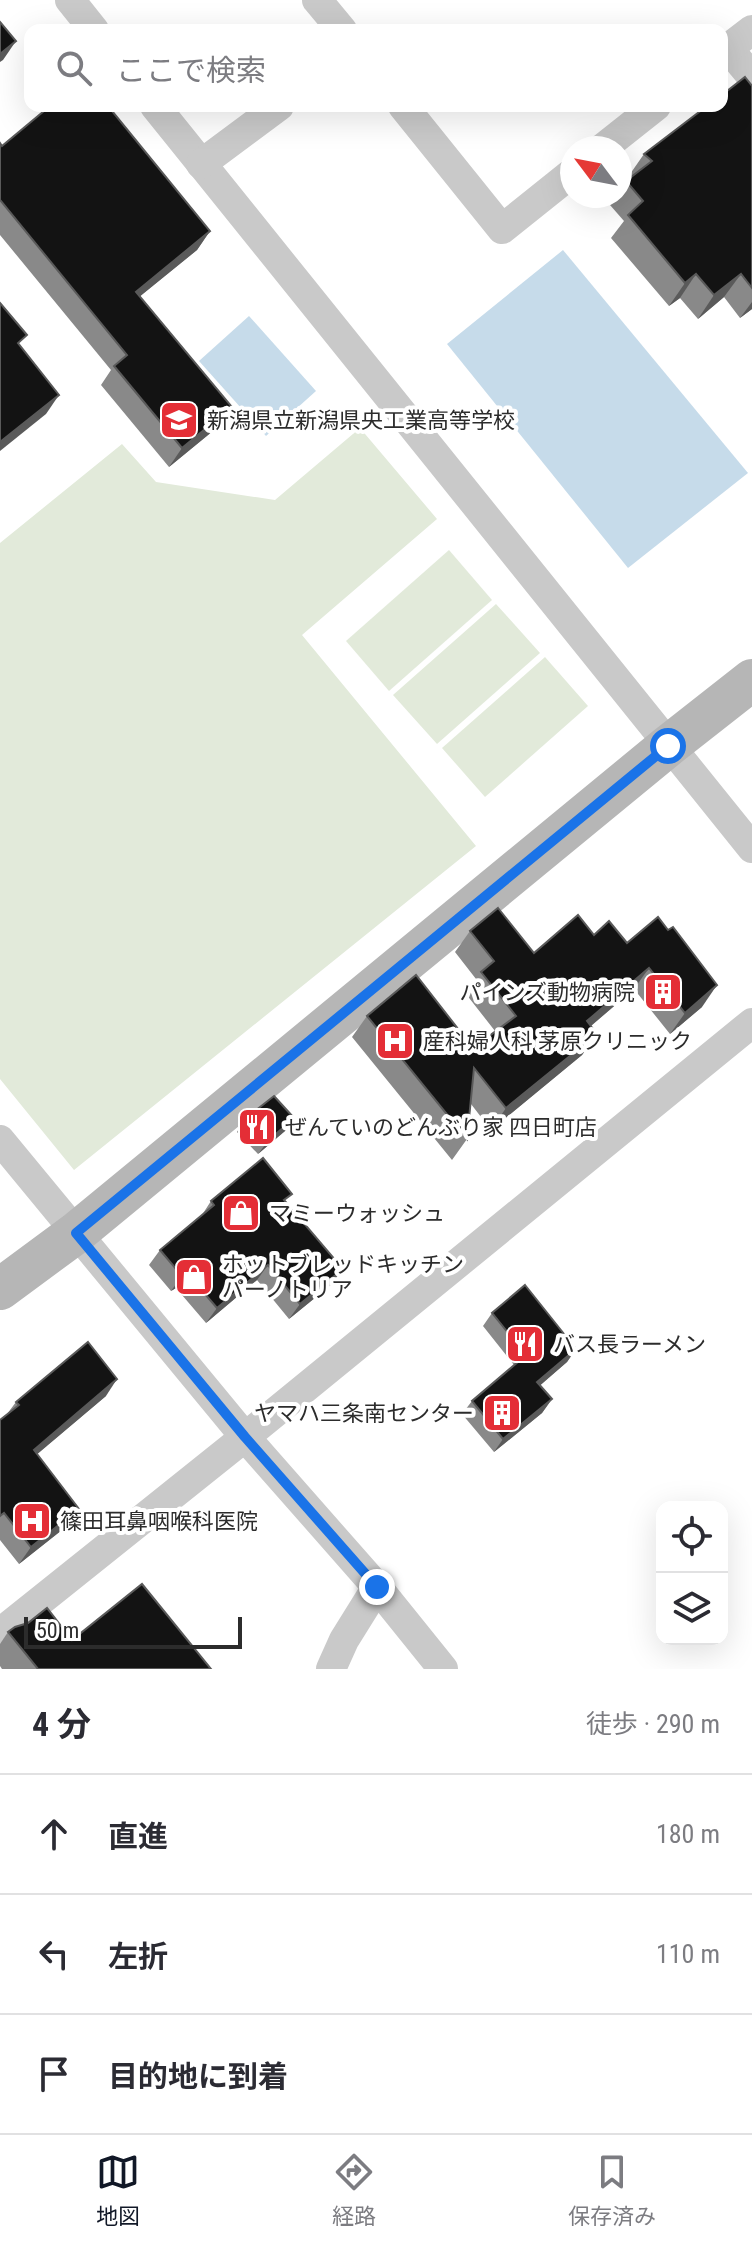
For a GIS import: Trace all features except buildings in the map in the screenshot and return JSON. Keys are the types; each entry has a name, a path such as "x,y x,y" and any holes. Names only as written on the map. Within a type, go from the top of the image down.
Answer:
{"street":[{"path":"70,0 89,24"},
{"path":"317,0 337,24"},
{"path":"728,49 752,30"},
{"path":"728,54 752,77"},
{"path":"160,112 752,848"},
{"path":"201,164 271,112"},
{"path":"408,112 502,229 560,183"},
{"path":"618,136 648,112"},
{"path":"0,1289 76,1233 752,680"},
{"path":"0,1633 752,1023"},
{"path":"0,1140 245,1437 377,1587 443,1669"},
{"path":"331,1669 344,1640 377,1587"}],"green space":[{"path":"360,428 437,519 302,635 476,846 74,1170 0,1079 0,543 122,444 156,482 275,500"},
{"path":"449,550 492,600 389,691 346,641"},
{"path":"496,604 540,653 437,744 393,695"},
{"path":"545,657 588,706 485,797 442,748"}],"water":[{"path":"563,250 748,473 628,568 447,344"},
{"path":"249,316 316,391 266,436 199,361"}],"place":[{"name":"新潟県立新潟県央工業高等学校","path":"179,420"},
{"name":"パインズ動物病院","path":"663,992"},
{"name":"産科婦人科 茅原クリニック","path":"395,1041"},
{"name":"ぜんていのどんぶり家 四日町店","path":"257,1127"},
{"name":"マミーウォッシュ","path":"241,1213"},
{"name":"ホットブレッドキッチン パーノトリア","path":"194,1277"},
{"name":"バス長ラーメン","path":"525,1344"},
{"name":"ヤマハ三条南センター","path":"502,1413"},
{"name":"篠田耳鼻咽喉科医院","path":"32,1521"}],"route":[{"path":"377,1587 245,1437 76,1233 668,746"}]}
